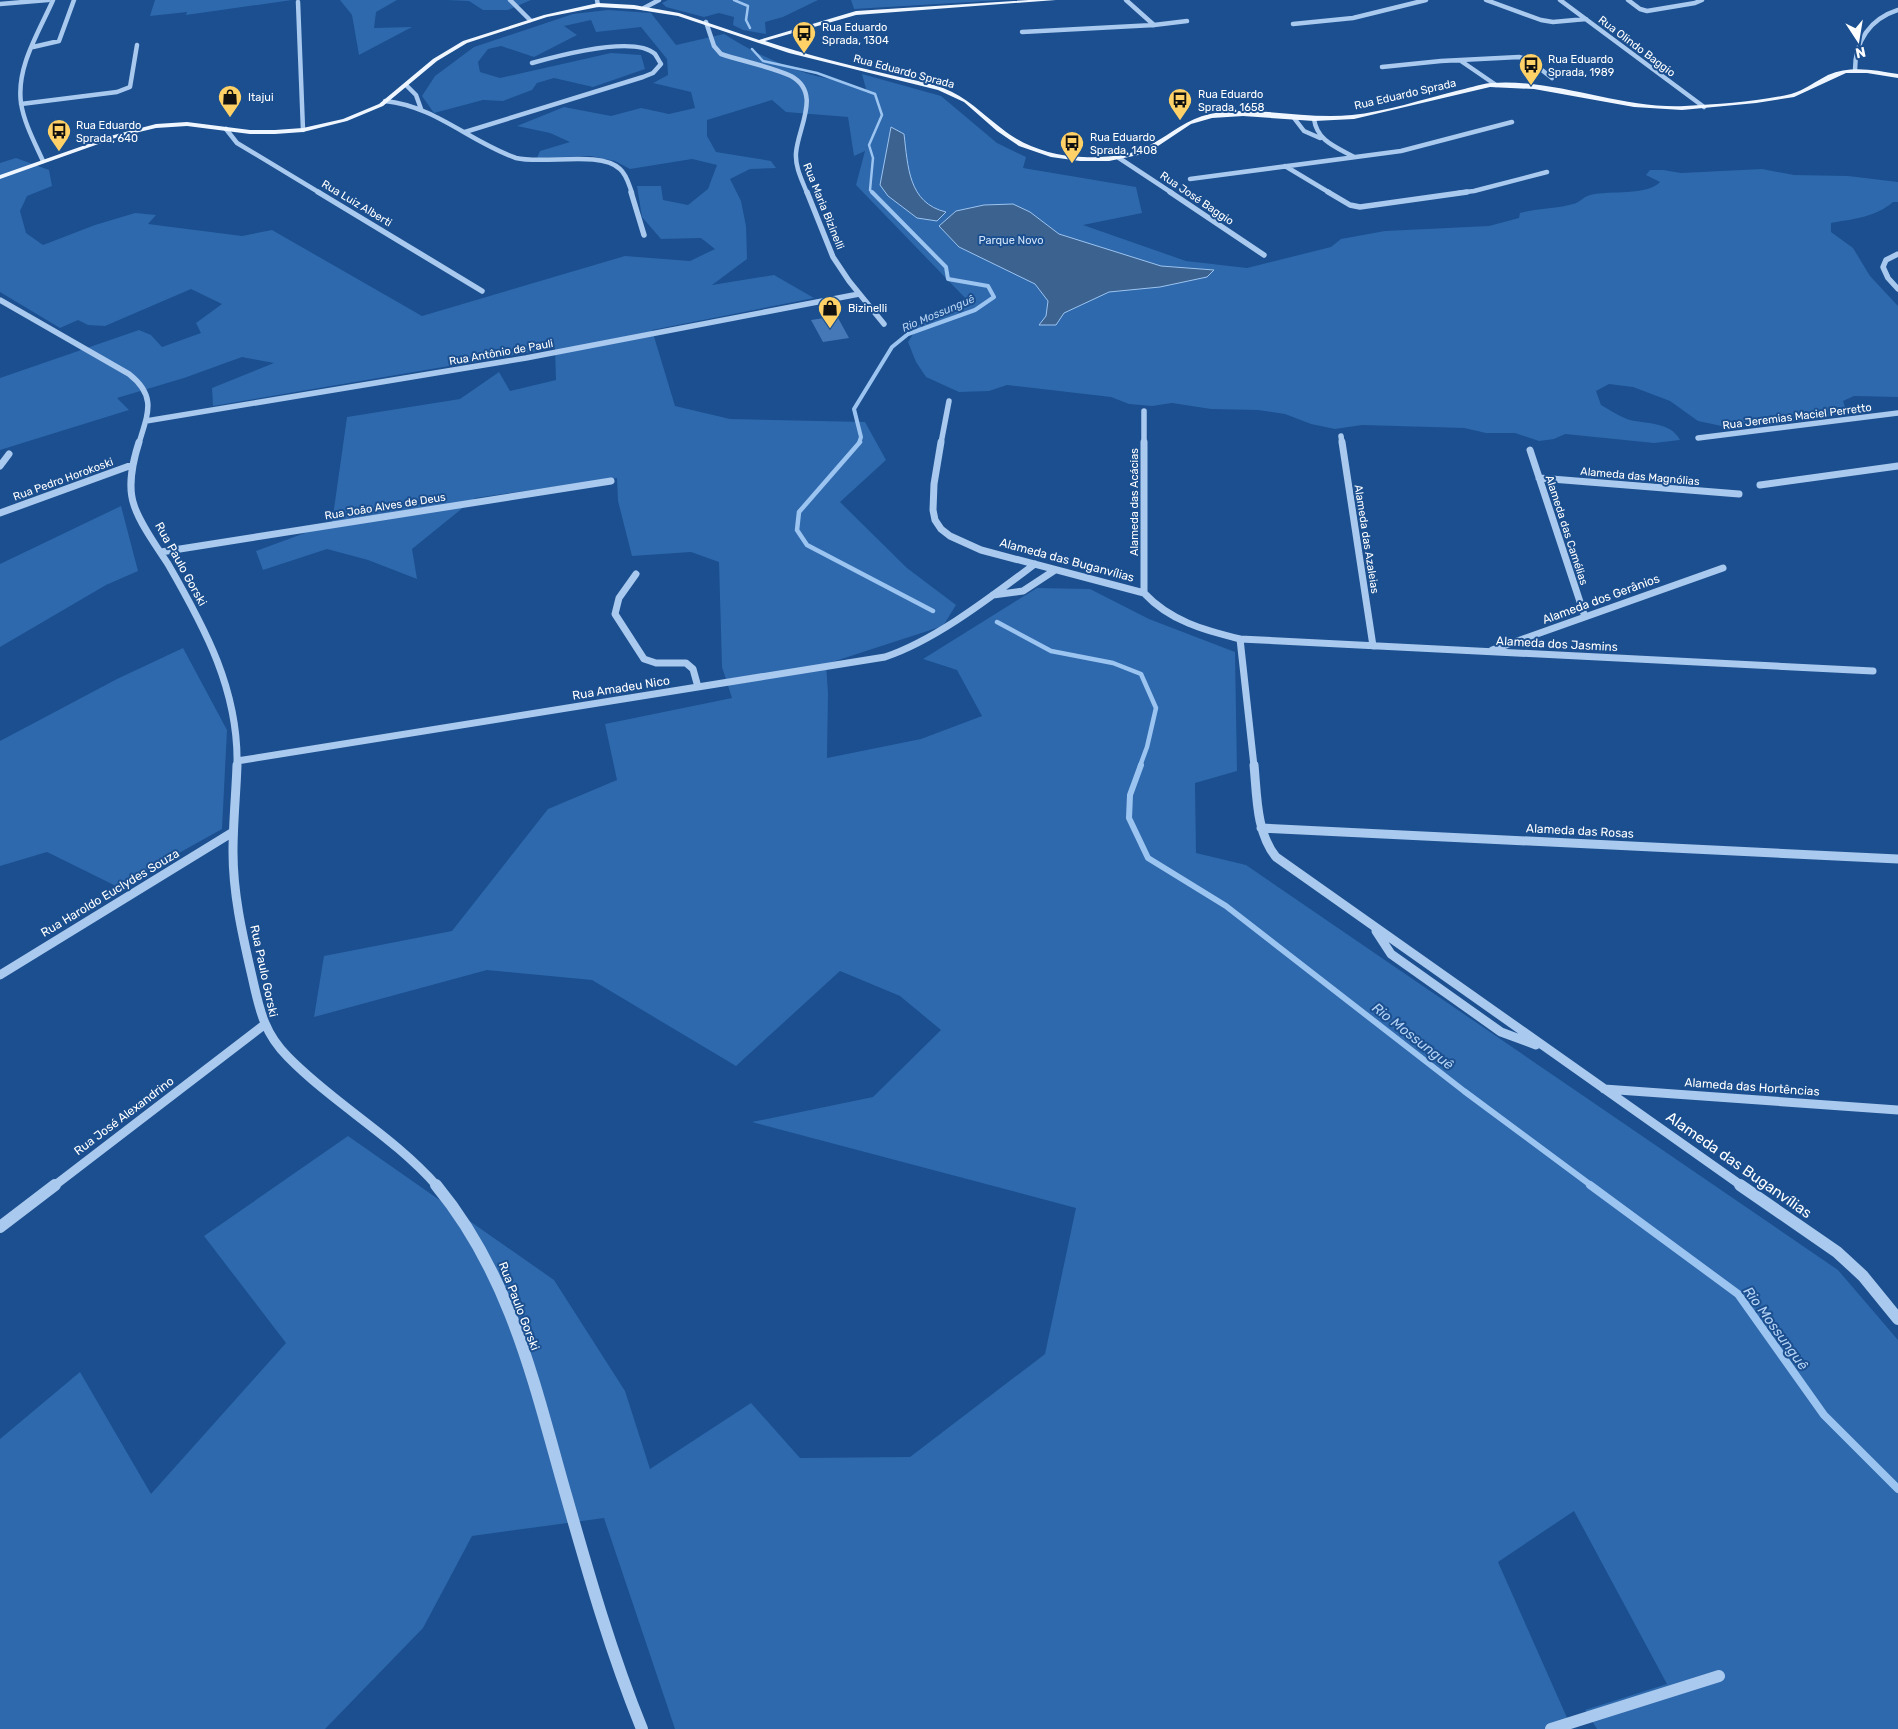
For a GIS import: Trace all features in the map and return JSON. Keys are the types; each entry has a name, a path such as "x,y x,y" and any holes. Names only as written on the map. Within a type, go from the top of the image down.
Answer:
{"main road":[{"path":"760,41 856,13 1053,0"},
{"name":"Rua Eduardo Sprada","path":"0,177 116,136 148,128 176,124 262,132 303,130 354,117 374,109 435,60 453,48 530,20 598,3 644,8 706,22 791,52 951,92 966,101 1006,135 1041,153 1080,159 1119,158 1146,151 1189,124 1203,118 1236,114 1314,119 1368,114 1493,85 1534,87 1647,106 1670,108 1756,101 1794,95 1811,88 1835,74 1855,70 1898,76"}],"street":[{"path":"0,4 48,0"},
{"path":"43,161 21,104 23,72 54,0"},
{"path":"33,47 59,41 74,0"},
{"path":"510,0 530,20"},
{"path":"644,8 659,0"},
{"path":"1126,0 1154,25"},
{"path":"1294,24 1353,18 1426,0"},
{"path":"1486,0 1538,19 1553,22 1586,19"},
{"name":"Rua Olindo Baggio","path":"1560,0 1704,106"},
{"path":"1628,0 1640,9 1647,11 1695,3 1702,0"},
{"path":"298,2 303,130"},
{"path":"1855,70 1854,57 1858,48 1864,46 1866,42 1862,39 1871,25 1878,19 1898,10"},
{"path":"1538,19 1542,17 1580,15"},
{"path":"1022,32 1154,25 1187,21"},
{"name":"Rua Maria Bizinelli","path":"706,22 714,46 721,54 790,76 802,84 808,107 796,153 797,167 833,257 858,294 884,324"},
{"path":"21,104 128,89 130,87 137,44"},
{"path":"465,132 643,77 653,72 661,64 657,55 650,51 616,46 581,50 532,63"},
{"path":"1382,67 1519,57 1529,60 1552,78"},
{"path":"1461,61 1475,74 1493,85"},
{"path":"406,85 414,91 421,109"},
{"path":"385,101 402,102 421,109 512,157 523,160 591,159 619,167 625,172 644,236"},
{"path":"1294,118 1304,131 1322,139 1354,158"},
{"path":"1314,119 1314,129 1322,139"},
{"path":"1190,179 1412,149 1512,122"},
{"name":"Rua Luiz Alberti","path":"226,129 238,142 482,291"},
{"name":"Rua José Baggio","path":"1119,158 1264,255"},
{"path":"1286,166 1350,204 1360,207 1474,191 1547,172"},
{"path":"1898,254 1886,260 1883,266 1888,278 1898,289"},
{"name":"Rua Antônio de Pauli","path":"146,421 526,358 858,294"},
{"name":"Rua Paulo Gorski","path":"0,300 136,380 143,386 150,402 132,465 130,484 134,506 162,552 204,632 226,682 236,729 235,877 244,946 264,1026 279,1047 299,1067 417,1165 443,1193 468,1227 492,1269 512,1319 536,1390 610,1647 642,1729"},
{"name":"Alameda das Buganvílias","path":"949,401 931,498 933,516 944,532 956,540 981,550 1144,593 1152,603 1168,614 1195,626 1240,638 1261,828 1268,847 1276,857 1373,927 1391,954 1501,1032 1549,1050 1837,1252 1852,1264 1898,1319"},
{"name":"Alameda das Acácias","path":"1144,411 1144,593"},
{"name":"Rua Jeremias Maciel Perretto","path":"1698,438 1898,413"},
{"name":"Alameda das Azaleias","path":"1341,436 1373,646"},
{"name":"Alameda das Camélias","path":"1530,450 1585,617"},
{"path":"0,466 9,454"},
{"name":"Rua Pedro Horokoski","path":"0,512 132,465"},
{"path":"1760,485 1898,466"},
{"name":"Alameda das Magnólias","path":"1539,478 1739,494"},
{"name":"Rua João Alves de Deus","path":"162,552 611,481"},
{"name":"Rua Amadeu Nico","path":"237,761 863,661 898,653 928,638 993,595 1035,564"},
{"name":"Alameda dos Gerânios","path":"1488,651 1722,568"},
{"name":"Rua Amadeu Nico","path":"993,595 1023,591 1055,570"},
{"path":"636,574 617,601 614,608 615,614 644,659 656,663 686,663 693,669 698,687"},
{"name":"Alameda dos Jasmins","path":"1240,638 1873,672"},
{"name":"Alameda das Rosas","path":"1261,828 1898,859"},
{"name":"Rua Haroldo Euclydes Souza","path":"0,975 234,832"},
{"name":"Rua José Alexandrino","path":"0,1227 264,1026"},
{"name":"Alameda das Hortências","path":"1604,1089 1898,1110"},
{"path":"1551,1729 1719,1676"}],"green space":[{"path":"155,0 292,0 186,15 187,12 150,16"},
{"path":"340,0 397,0 376,12 374,28 412,27 359,55 352,15"},
{"path":"447,0 531,0 508,10 483,10 469,1"},
{"path":"668,0 818,0 783,17 765,22 766,34 743,30 733,25 734,17 719,13 704,17 666,7 662,3"},
{"path":"851,0 1004,0 854,9"},
{"name":"Parque Novo","path":"608,10 651,13 676,45 724,34 776,62 816,76 854,85 867,93 862,74 941,96 997,143 1026,157 1023,168 1136,187 1142,213 1083,225 1186,261 1247,268 1331,247 1341,239 1385,231 1489,226 1519,218 1520,213 1560,207 1575,203 1590,195 1646,189 1660,182 1646,175 1650,170 1681,173 1762,169 1794,175 1848,176 1898,182 1898,202 1893,202 1872,214 1831,223 1831,232 1853,248 1870,276 1898,306 1898,397 1854,396 1843,401 1847,413 1806,420 1731,428 1698,421 1670,401 1633,387 1609,384 1596,391 1601,405 1611,411 1630,420 1665,427 1676,434 1680,440 1654,443 1565,434 1554,439 1539,441 1515,433 1486,433 1464,428 1362,425 1335,429 1311,424 1285,414 1258,410 1211,409 1172,403 1152,406 1129,404 1111,397 1007,385 989,391 959,392 926,377 916,362 908,342 919,325 970,303 856,185 865,151 854,156 848,117 786,112 772,100 707,120 707,136 716,152 771,161 776,168 750,169 730,179 741,201 746,226 747,259 712,285 774,275 814,298 652,330 675,406 730,419 865,422 886,460 840,502 907,568 956,605 943,626 826,664 828,693 827,758 921,739 982,716 957,670 923,659 1037,588 1090,589 1149,619 1235,652 1237,771 1195,783 1196,853 1246,865 1838,1270 1898,1340 1898,1729 1597,1729 1585,1710 1667,1684 1574,1511 1498,1562 1572,1729 675,1729 604,1518 472,1536 423,1628 325,1729 0,1729 0,1439 80,1372 151,1494 286,1343 204,1236 348,1136 554,1280 625,1391 650,1469 751,1403 800,1458 910,1457 1045,1354 1076,1208 752,1122 873,1097 941,1030 900,996 840,971 736,1066 592,980 487,970 314,1017 324,956 452,931 548,809 617,780 605,724 732,698 722,667 719,562 691,552 632,556 618,501 617,478 475,498 412,549 417,579 368,560 327,549 263,570 256,551 332,523 347,417 460,399 499,372 510,391 556,380 555,348 213,406 212,388 274,363 242,357 184,378 117,398 129,410 0,450 0,378 139,330 151,335 162,347 201,333 196,323 222,304 191,289 105,326 88,325 78,320 60,328 0,292 0,163 16,158 49,170 52,186 27,196 20,211 26,233 43,245 95,225 135,213 156,215 148,224 242,236 272,230 422,316 625,256 690,261 715,249 701,238 661,239 642,217 637,186 661,186 663,200 688,205 708,189 717,165 692,159 630,169 615,161 591,156 537,158 540,151 570,142 550,133 517,126 564,107 611,116 641,108 669,114 695,108 691,92 653,83 668,75 667,59 641,27 596,32 591,20 564,26 577,35 534,57 501,46 488,49 478,62 480,72 500,78 611,53 641,55 645,69 593,87 554,78 537,83 532,90 503,101 483,100 434,113 422,96 435,76 474,47 573,14"},
{"path":"121,506 138,571 106,585 0,647 0,564"},
{"path":"183,648 227,730 222,829 118,887 47,852 0,866 0,741 117,679"}],"shaded area":[{"path":"891,127 904,134 909,170 917,192 924,201 946,212 937,221 917,218 888,196 880,185"},
{"path":"1013,204 1030,212 1059,234 1161,266 1214,270 1207,277 1160,287 1109,292 1064,313 1056,325 1039,325 1046,316 1048,301 1035,284 959,247 939,226 956,211 984,205"}],"building":[{"name":"Bizinelli","path":"837,316 849,338 823,342 811,320"}],"waterway":[{"name":"Rio Mossunguê","path":"734,0 748,6 746,20 750,28"},
{"name":"Rio Mossunguê","path":"752,49 763,61 817,73 875,94 882,115 869,145 873,158 870,190 872,192"},
{"name":"Rio Mossunguê","path":"859,443 861,437 854,409 892,347 908,334 975,310 994,297 988,286 948,279 946,267 872,192"},
{"name":"Rio Mossunguê","path":"860,442 799,512 797,530 807,545 933,611"},
{"name":"Rio Mossunguê","path":"997,622 1051,651 1113,663 1141,674 1156,708 1147,747 1140,766"},
{"name":"Rio Mossunguê","path":"1141,765 1130,795 1129,818 1148,858 1226,906 1464,1091 1592,1186"},
{"name":"Rio Mossunguê","path":"1590,1185 1738,1294 1824,1415 1898,1489"}],"place":[{"name":"Rua Eduardo Sprada, 1304","path":"804,54"},
{"name":"Rua Eduardo Sprada, 1989","path":"1531,86"},
{"name":"Itajui","path":"230,118"},
{"name":"Rua Eduardo Sprada, 1658","path":"1180,121"},
{"name":"Rua Eduardo Sprada, 640","path":"59,152"},
{"name":"Rua Eduardo Sprada, 1408","path":"1072,164"},
{"name":"Bizinelli","path":"830,329"}]}
